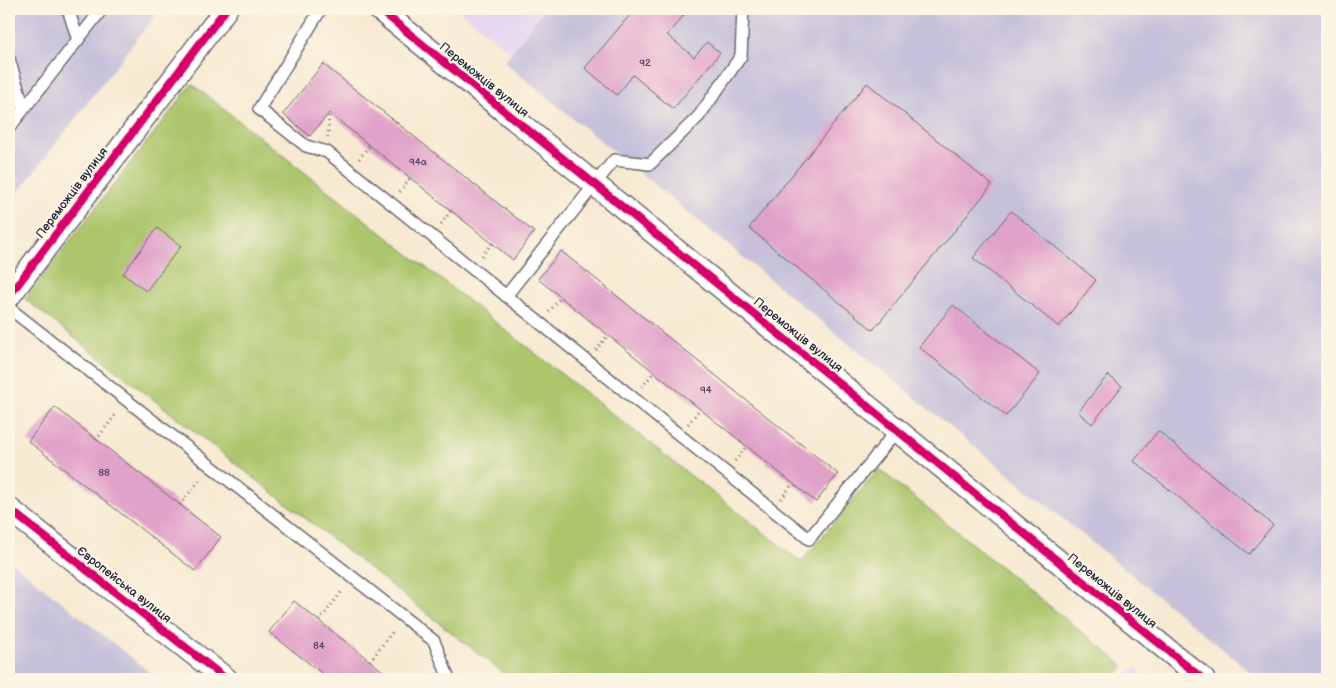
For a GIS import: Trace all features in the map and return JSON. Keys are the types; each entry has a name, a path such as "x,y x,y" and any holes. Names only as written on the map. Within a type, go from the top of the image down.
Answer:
{"street":[{"name":"Переможців вулиця","path":"9,296 226,9"},
{"name":"Переможців вулиця","path":"379,9 1203,679"},
{"name":"Європейська вулиця","path":"9,509 226,679"}],"lane":[{"path":"68,9 78,40"},
{"path":"9,128 102,9"},
{"path":"321,9 260,109 306,146 327,152 809,539 897,430"},
{"path":"506,296 614,160 650,164 699,116 741,56 743,9"},
{"path":"9,59 24,108"},
{"path":"9,308 434,641 449,679"}],"path":[{"path":"327,152 328,113"},
{"path":"96,440 127,401"},
{"path":"180,505 210,466"},
{"path":"319,621 353,578"},
{"path":"370,661 403,617"}],"shaded area":[{"path":"9,9 160,9 9,204"},
{"path":"457,9 544,9 511,52"},
{"path":"544,9 1327,9 1327,679 1259,679 504,62"},
{"path":"9,560 158,679 9,679"},
{"path":"1134,667 1150,679 1124,679"}],"green space":[{"path":"192,84 801,562 879,469 1124,666 1113,679 511,679 25,299"}],"building":[{"path":"635,9 677,9 684,15 667,35 694,57 707,42 720,53 673,109 633,75 617,95 585,68"},
{"path":"323,64 534,232 513,260 329,113 310,136 283,114"},
{"path":"867,83 992,185 873,330 749,228"},
{"path":"1011,211 1096,280 1059,327 973,258"},
{"path":"157,228 181,246 146,291 123,274"},
{"path":"561,251 838,474 816,502 538,279"},
{"path":"953,305 1040,374 1006,416 919,347"},
{"path":"1108,375 1122,386 1092,424 1078,412"},
{"path":"55,407 221,537 195,571 28,441"},
{"path":"1158,431 1273,525 1249,554 1134,461"},
{"path":"294,601 393,679 329,679 269,632"},
{"path":"1327,669 1327,679 1319,679"}],"cycle path":[{"path":"9,296 226,9"},
{"path":"379,9 1203,679"},
{"path":"9,509 226,679"}]}
